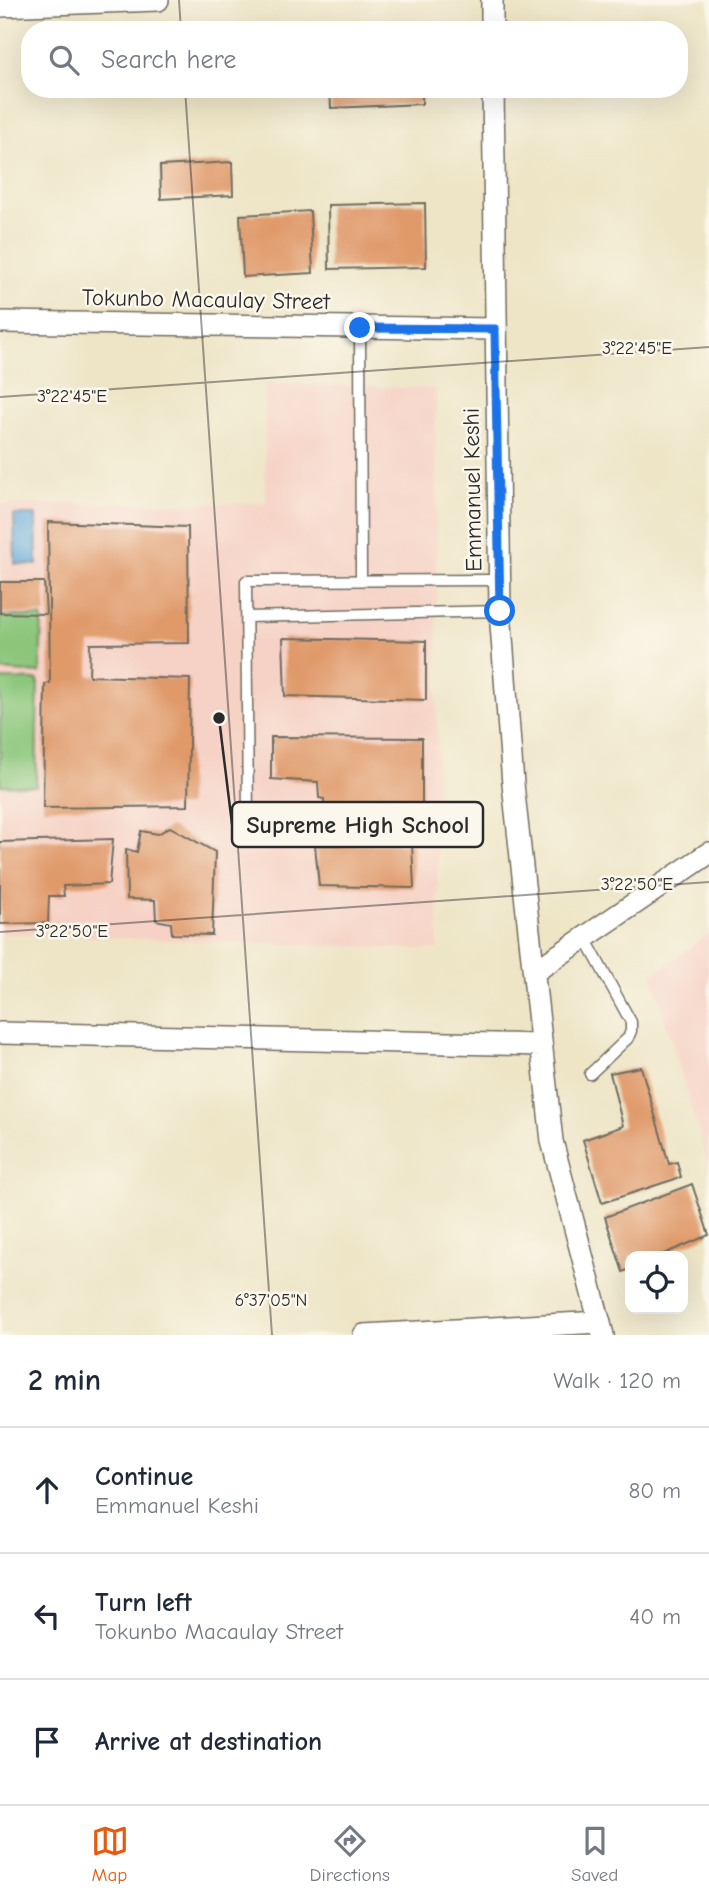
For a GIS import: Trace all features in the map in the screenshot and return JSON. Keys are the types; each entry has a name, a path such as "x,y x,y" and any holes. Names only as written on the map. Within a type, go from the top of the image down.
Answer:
{"street":[{"path":"0,6 158,0"},
{"path":"492,0 492,21"},
{"name":"Emmanuel Keshi","path":"493,98 500,611 513,784 552,1141 601,1329"},
{"name":"Tokunbo Macaulay Street","path":"0,322 495,329"},
{"path":"534,972 709,853"},
{"path":"0,1033 540,1045"},
{"path":"364,1335 601,1329"}],"lane":[{"path":"360,328 361,580"},
{"path":"248,820 246,581 500,580"},
{"path":"247,617 500,611"},
{"path":"585,938 631,1022 628,1038 590,1074"}],"shaded area":[{"path":"264,383 436,389 438,950 0,933 0,504 266,503"},
{"path":"709,934 709,1167 652,975"}],"green space":[{"path":"0,616 42,617 40,673 0,670"},
{"path":"0,679 38,680 36,786 0,785"}],"water":[{"path":"14,515 36,515 37,565 15,564"}],"building":[{"path":"330,98 422,98 422,104 331,108"},
{"path":"232,162 233,195 161,199 160,166"},
{"path":"425,203 426,267 329,269 328,205"},
{"path":"310,211 313,273 243,277 240,215"},
{"path":"48,522 188,527 189,643 90,644 89,676 190,679 188,806 43,808 45,684 50,683"},
{"path":"0,582 44,582 46,614 0,613"},
{"path":"283,638 426,641 426,700 285,696"},
{"path":"271,737 422,738 422,817 325,818 324,799 319,798 318,782 271,779"},
{"path":"170,827 215,852 212,935 172,934 171,923 156,920 155,900 127,899 126,849 137,852 141,831 158,834"},
{"path":"113,839 109,884 63,886 64,896 49,896 48,923 0,924 0,842"},
{"path":"412,844 414,888 319,886 315,845"},
{"path":"641,1067 669,1164 677,1162 681,1177 602,1203 583,1140 623,1126 610,1073"},
{"path":"692,1184 709,1235 671,1251 625,1251 623,1272 605,1217"}],"place":[{"name":"Supreme High School","path":"219,718"}],"route":[{"path":"360,328 495,329 500,611"}]}
